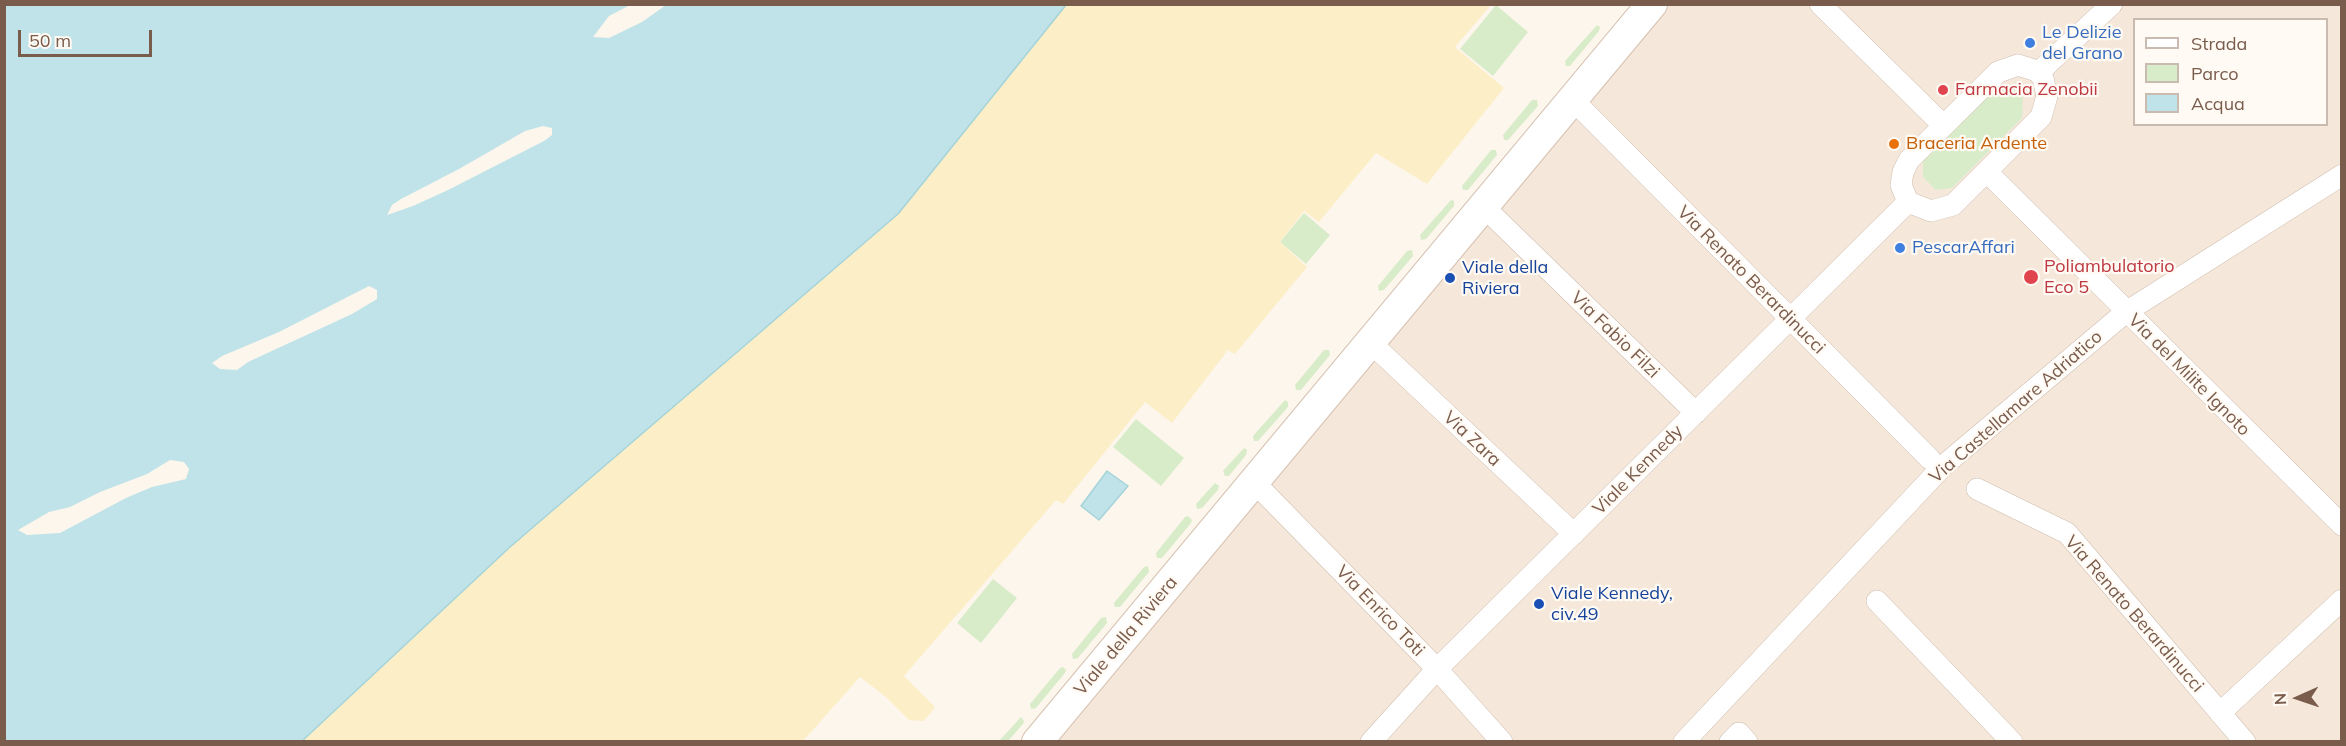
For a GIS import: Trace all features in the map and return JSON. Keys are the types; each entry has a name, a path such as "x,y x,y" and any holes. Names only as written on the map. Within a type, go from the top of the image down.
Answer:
{"street":[{"name":"Viale della Riviera","path":"1037,741 1255,483 1652,4"},
{"path":"1820,4 1943,125"},
{"path":"2039,72 2112,4"},
{"path":"2018,65 2039,72 2048,96 2041,117 1987,172 1953,205 1938,211 1922,209 1908,202 1901,185 1903,172 1909,160 1943,125 1998,72 2018,65"},
{"name":"Via Renato Berardinucci","path":"1572,99 1930,459"},
{"name":"Via del Milite Ignoto","path":"1987,172 2342,525"},
{"name":"Via Castellamare Adriatico","path":"1684,741 1943,466 2126,312 2342,175"},
{"name":"Viale Kennedy","path":"1371,741 1437,669 1908,202"},
{"name":"Via Fabio Filzi","path":"1483,206 1696,412"},
{"name":"Via Zara","path":"1371,343 1574,534"},
{"name":"Via Enrico Toti","path":"1255,483 1437,669 1502,741"},
{"name":"Via Renato Berardinucci","path":"1977,489 2067,533 2245,741"},
{"path":"2220,713 2342,600"},
{"path":"1877,601 2012,741"}],"shaded area":[{"path":"1663,5 2341,5 2341,741 1048,742"}],"green space":[{"path":"1496,5 1528,32 1493,76 1460,49"},
{"path":"1597,25 1600,27 1599,31 1570,66 1566,66 1565,61"},
{"path":"1998,84 2011,84 2023,97 2022,118 1952,188 1936,190 1923,177 1923,160"},
{"path":"1532,100 1537,100 1538,106 1508,140 1504,140 1503,135"},
{"path":"1491,150 1496,150 1497,155 1468,190 1463,190 1462,186"},
{"path":"1451,200 1454,201 1454,206 1426,239 1421,240 1420,235"},
{"path":"1304,213 1330,235 1306,264 1280,242"},
{"path":"1412,250 1413,256 1384,290 1379,291 1378,286 1407,251"},
{"path":"1324,350 1329,350 1330,355 1301,390 1296,390 1295,385"},
{"path":"1285,400 1288,402 1288,407 1258,441 1254,441 1253,436"},
{"path":"1136,419 1184,458 1161,486 1113,447"},
{"path":"1244,448 1247,450 1246,455 1229,476 1225,476 1223,471"},
{"path":"1215,483 1219,486 1218,490 1202,508 1197,509 1196,504"},
{"path":"1188,516 1192,520 1191,523 1162,558 1157,558 1156,553"},
{"path":"1148,566 1149,572 1120,607 1115,607 1114,603 1144,567"},
{"path":"993,579 1017,598 981,643 957,623"},
{"path":"1106,617 1107,623 1078,658 1073,659 1072,654 1101,618"},
{"path":"1063,667 1066,670 1065,673 1036,708 1031,709 1030,704"},
{"path":"1021,717 1023,724 1008,741 999,741"}],"sand":[{"path":"1066,5 1491,5 1455,47 1504,88 1427,184 1376,153 1319,222 1304,211 1280,242 1307,267 1235,354 1228,350 1172,423 1145,402 1063,504 1056,500 904,676 935,707 924,721 909,720 886,697 860,677 803,741 301,742 510,547 898,214"}],"water":[{"path":"4,5 1066,5 898,214 510,547 301,742 5,741"},
{"path":"1107,471 1128,486 1099,520 1081,506"}],"pier":[{"path":"630,5 666,5 642,22 609,38 593,37 609,16"},
{"path":"543,126 552,128 552,135 544,141 448,190 387,215 392,205 401,199 525,131"},
{"path":"369,286 377,290 377,299 352,314 248,362 237,370 220,369 212,363 222,356 279,332"},
{"path":"170,460 184,462 189,469 186,479 152,487 126,498 60,533 27,535 18,530 49,512 70,507 100,492 147,474"}],"place":[{"name":"Le Delizie del Grano","path":"2030,43"},
{"name":"Farmacia Zenobii","path":"1943,90"},
{"name":"Braceria Ardente","path":"1894,144"},
{"name":"PescarAffari","path":"1900,248"},
{"name":"Poliambulatorio Eco 5","path":"2031,277"},
{"name":"Viale della Riviera","path":"1450,278"},
{"name":"Viale Kennedy, civ.49","path":"1539,604"}]}
